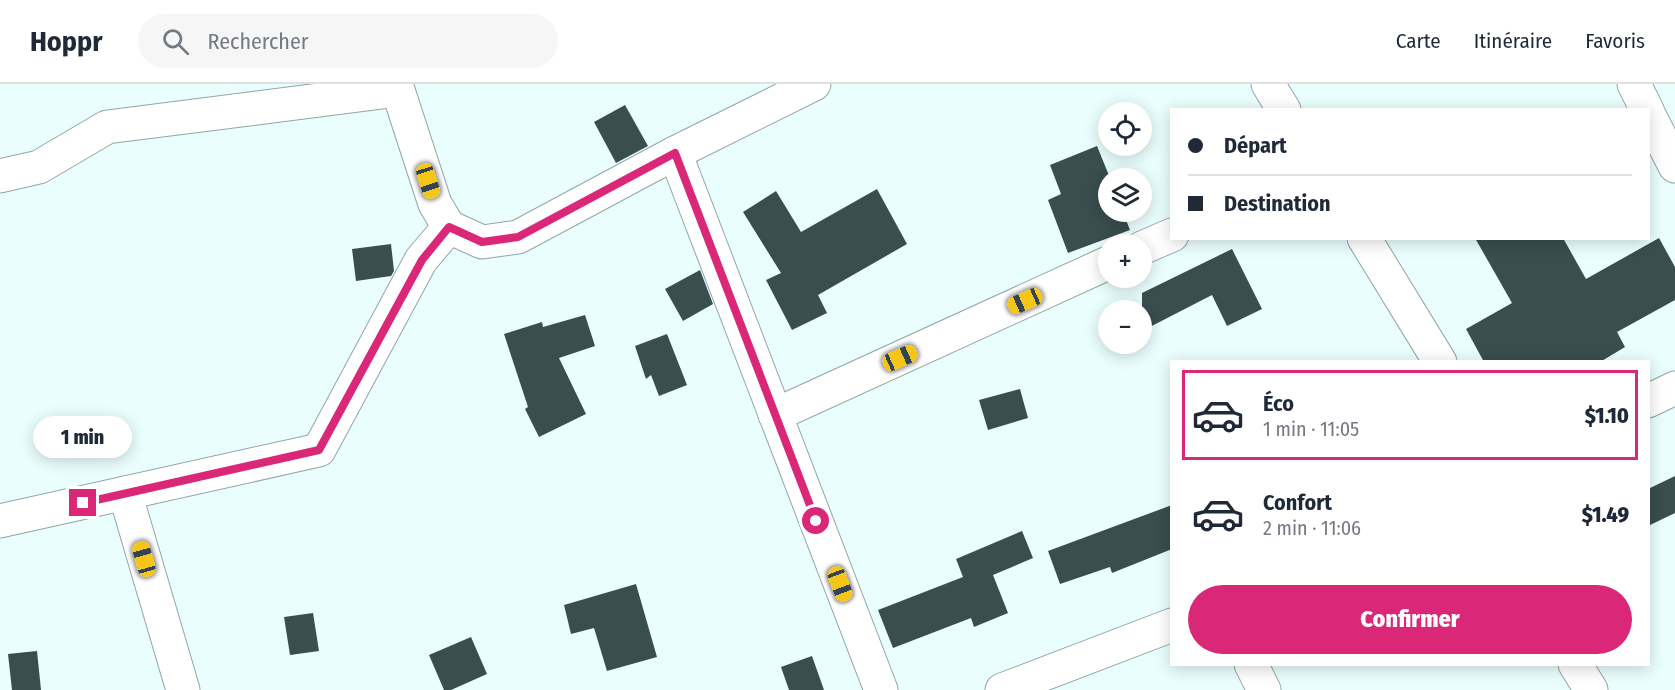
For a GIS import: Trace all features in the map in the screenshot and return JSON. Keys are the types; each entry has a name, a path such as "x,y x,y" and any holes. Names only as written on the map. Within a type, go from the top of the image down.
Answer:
{"street":[{"path":"0,176 39,167 107,127 252,96 397,87 435,204 449,227 482,242 518,237 675,153 814,84"},
{"path":"1268,84 1283,108"},
{"path":"1634,84 1646,108"},
{"path":"1650,115 1675,166"},
{"path":"675,153 881,690"},
{"path":"0,521 319,450 422,260 449,227"},
{"path":"1152,244 1170,236"},
{"path":"1365,240 1439,360"},
{"path":"776,415 1098,269"},
{"path":"1650,400 1675,387"},
{"path":"125,493 183,690"},
{"path":"1002,690 1170,626"},
{"path":"1252,666 1264,690"},
{"path":"1576,666 1591,690"}],"building":[{"path":"625,105 648,146 616,163 594,122"},
{"path":"1097,146 1098,156 1101,156 1106,168 1098,168 1098,222 1127,222 1130,230 1119,234 1098,234 1098,242 1068,253 1048,200 1061,194 1050,165"},
{"path":"877,189 907,244 818,295 827,313 792,330 766,280 781,273 743,212 776,191 801,232"},
{"path":"1659,238 1675,267 1675,300 1617,332 1625,347 1603,360 1483,360 1466,329 1512,303 1476,240 1564,240 1586,279"},
{"path":"391,244 394,271 391,276 356,281 352,249"},
{"path":"1232,249 1262,309 1227,326 1212,295 1152,326 1152,300 1142,300 1142,293"},
{"path":"700,270 713,304 683,321 665,289"},
{"path":"585,315 595,346 559,358 586,414 539,437 525,409 528,407 504,334 542,322 543,327"},
{"path":"667,334 687,385 659,396 651,375 646,379 635,346"},
{"path":"1020,389 1028,418 988,430 979,400"},
{"path":"1675,476 1675,513 1650,525 1650,488"},
{"path":"1170,506 1170,550 1112,573 1110,567 1060,584 1048,551"},
{"path":"1022,531 1033,558 993,575 1008,613 974,627 971,618 893,648 878,610 963,577 956,559"},
{"path":"636,584 657,657 607,671 594,628 571,634 564,605"},
{"path":"313,613 319,651 290,655 284,617"},
{"path":"471,637 487,674 451,690 444,690 429,655"},
{"path":"37,651 41,690 12,690 8,654"},
{"path":"812,656 824,690 789,690 781,667"}],"route":[{"path":"83,503 319,450 422,260 449,227 482,242 518,237 675,153 816,521"}]}
